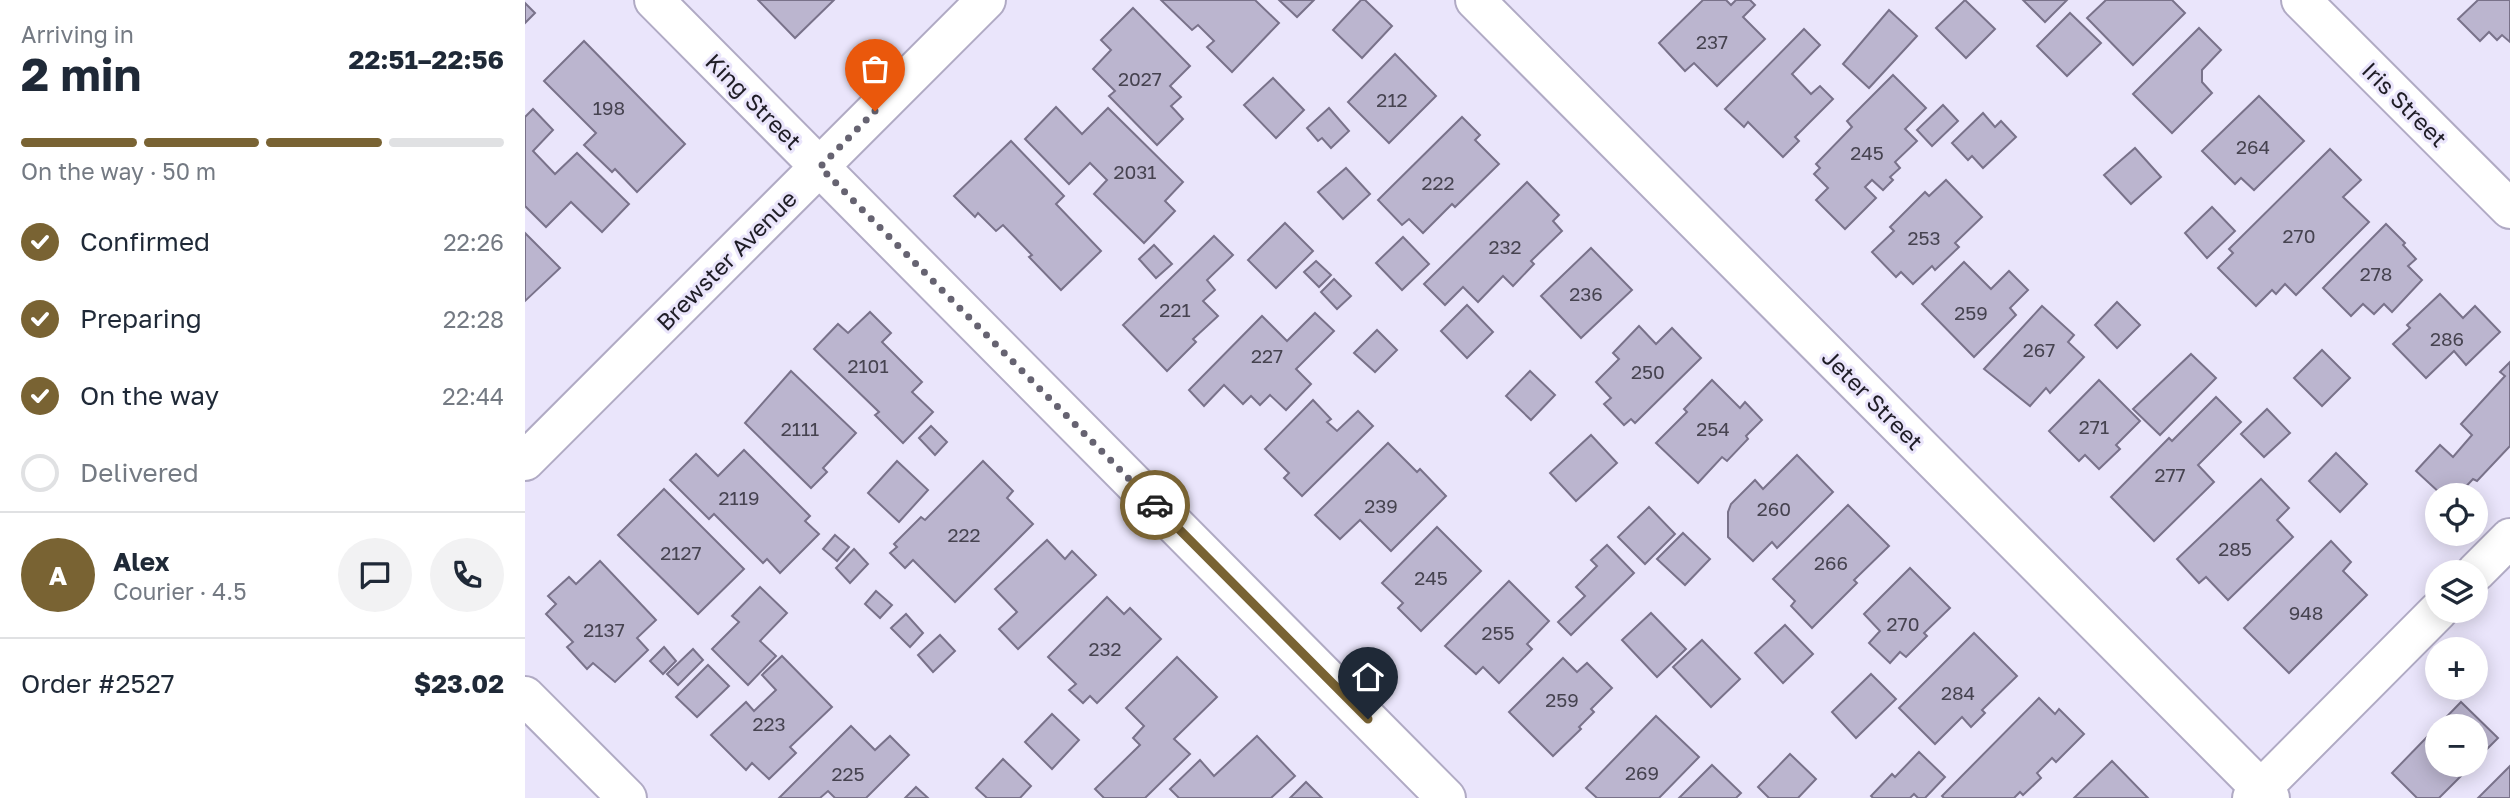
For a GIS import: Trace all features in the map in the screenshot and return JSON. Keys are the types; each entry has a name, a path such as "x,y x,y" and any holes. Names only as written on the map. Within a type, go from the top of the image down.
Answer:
{"street":[{"name":"King Street","path":"654,0 1446,798"},
{"name":"Brewster Avenue","path":"525,461 986,0"},
{"name":"Jeter Street","path":"1475,0 2261,795"},
{"name":"Iris Street","path":"2301,0 2510,209"},
{"path":"2488,560 2510,538"},
{"path":"2261,795 2426,623"},
{"path":"525,696 627,798"}],"building":[{"path":"758,0 834,0 795,38"},
{"path":"1161,0 1255,0 1279,23 1232,72 1207,47 1214,41 1198,25 1192,30"},
{"path":"1279,0 1314,0 1297,17"},
{"path":"1361,0 1365,0 1392,26 1362,58 1333,30"},
{"path":"1703,0 1726,0 1731,5 1736,0 1750,0 1755,5 1743,17 1765,39 1717,86 1694,63 1685,71 1659,43"},
{"path":"1965,0 1995,29 1966,58 1936,28"},
{"path":"2023,0 2067,0 2045,22"},
{"path":"2106,0 2172,0 2185,13 2133,65 2087,18"},
{"path":"2478,0 2510,0 2510,42 2502,35 2497,40 2489,32 2480,41 2458,19"},
{"path":"525,3 535,13 525,23"},
{"path":"1133,8 1190,66 1170,86 1181,97 1171,106 1183,119 1157,145 1109,96 1115,91 1093,69 1111,50 1101,40"},
{"path":"1889,10 1917,36 1869,88 1843,64"},
{"path":"2070,13 2101,43 2067,76 2037,46"},
{"path":"2199,28 2221,50 2202,70 2202,82 2212,93 2172,133 2133,94"},
{"path":"1804,29 1820,45 1792,74 1811,94 1820,86 1833,99 1795,137 1799,141 1783,157 1748,122 1744,127 1725,109"},
{"path":"584,41 685,144 637,192 615,169 612,172 584,145 596,133 544,81"},
{"path":"1395,54 1436,96 1389,143 1348,102"},
{"path":"1893,75 1926,108 1905,129 1917,141 1895,162 1900,168 1890,177 1893,180 1883,190 1872,180 1865,187 1876,198 1845,229 1816,200 1828,188 1814,174 1820,168 1816,164 1852,127 1847,121"},
{"path":"1273,78 1304,110 1276,138 1244,105"},
{"path":"2259,96 2304,141 2254,190 2241,178 2235,184 2202,151"},
{"path":"1943,105 1958,121 1932,146 1917,130"},
{"path":"1056,107 1082,134 1108,108 1183,182 1165,201 1175,211 1144,243 1094,194 1107,180 1090,163 1069,184 1025,139"},
{"path":"1329,108 1349,131 1331,148 1322,138 1318,141 1307,128"},
{"path":"533,109 553,130 533,151 555,174 577,153 629,204 602,232 571,202 546,227 525,206 525,117"},
{"path":"1983,113 1995,127 2001,121 2016,137 1983,168 1972,156 1968,160 1952,143"},
{"path":"1462,117 1480,135 1475,140 1499,164 1455,207 1452,204 1423,233 1409,219 1402,225 1378,200"},
{"path":"1011,141 1064,196 1056,204 1101,251 1061,290 1003,225 996,231 978,213 975,217 954,196"},
{"path":"2135,148 2161,177 2131,204 2104,175"},
{"path":"2330,149 2361,180 2343,197 2369,222 2296,295 2285,284 2276,294 2272,290 2256,306 2218,268 2233,253 2229,249"},
{"path":"1346,168 1370,194 1343,219 1318,192"},
{"path":"1946,180 1982,217 1955,243 1959,247 1935,270 1932,266 1913,284 1901,272 1896,277 1872,252 1894,231 1890,227 1925,192 1929,196"},
{"path":"1527,182 1559,215 1553,221 1562,231 1531,261 1534,264 1513,286 1503,276 1478,302 1463,287 1445,305 1424,284"},
{"path":"2212,207 2235,231 2207,258 2185,233"},
{"path":"1285,223 1313,251 1276,288 1248,260"},
{"path":"2386,224 2416,259 2408,266 2422,280 2392,312 2384,304 2374,314 2363,304 2351,316 2323,288"},
{"path":"525,233 560,268 525,301"},
{"path":"1214,236 1233,255 1207,280 1215,290 1203,301 1218,316 1193,339 1196,342 1167,371 1123,325"},
{"path":"1403,237 1429,264 1402,290 1376,263"},
{"path":"1154,245 1172,264 1156,278 1139,259"},
{"path":"1591,248 1632,290 1581,338 1541,296"},
{"path":"1316,261 1331,275 1319,287 1304,272"},
{"path":"1964,262 1991,289 2009,271 2028,290 2010,308 2016,315 1974,357 1922,304"},
{"path":"1334,279 1351,296 1337,309 1321,292"},
{"path":"2440,294 2463,318 2475,306 2500,332 2466,365 2454,351 2426,378 2393,344 2410,328 2407,325"},
{"path":"2117,302 2140,325 2117,348 2095,325"},
{"path":"1467,305 1493,332 1467,358 1441,331"},
{"path":"2042,306 2074,335 2068,342 2084,357 2050,393 2046,388 2030,406 1984,369"},
{"path":"870,312 891,333 882,342 922,382 912,392 933,412 903,443 875,415 879,412 814,349 838,324 848,333"},
{"path":"1315,313 1334,331 1296,369 1311,384 1286,410 1270,395 1260,405 1251,396 1243,404 1224,385 1204,406 1189,390 1262,316 1287,341"},
{"path":"1639,326 1656,344 1672,328 1701,358 1635,423 1631,419 1624,425 1604,404 1611,398 1596,382 1619,359 1613,353"},
{"path":"1377,330 1397,350 1375,372 1354,353"},
{"path":"2322,350 2350,378 2322,406 2294,378"},
{"path":"2191,354 2216,378 2160,435 2133,409"},
{"path":"2510,362 2510,446 2477,481 2473,479 2469,483 2429,483 2416,471 2440,445 2453,457 2472,435 2461,424 2505,376 2500,372"},
{"path":"791,371 856,433 823,468 827,472 811,488 745,423"},
{"path":"1530,371 1555,395 1531,420 1506,396"},
{"path":"1712,380 1740,408 1745,402 1762,420 1727,461 1722,457 1698,483 1656,443 1687,412 1684,409"},
{"path":"2099,380 2140,421 2116,445 2120,449 2099,469 2085,455 2079,461 2049,431"},
{"path":"2216,397 2241,422 2198,465 2214,482 2154,541 2111,497 2169,438 2172,441"},
{"path":"1313,400 1331,419 1327,422 1337,431 1358,411 1373,426 1302,496 1284,478 1289,473 1265,449"},
{"path":"2267,409 2290,433 2264,457 2241,434"},
{"path":"931,426 947,442 935,455 919,438"},
{"path":"1591,435 1617,463 1576,501 1550,473"},
{"path":"1388,443 1417,472 1420,469 1446,496 1391,551 1360,520 1340,539 1315,515"},
{"path":"744,450 810,516 805,521 819,534 780,573 767,559 763,563 714,514 709,519 670,480 696,454 718,476"},
{"path":"2336,453 2367,484 2340,512 2309,481"},
{"path":"1797,455 1833,492 1777,548 1772,542 1753,561 1728,537 1728,512 1731,504 1755,480 1763,489"},
{"path":"897,461 928,490 899,522 868,493"},
{"path":"983,461 1013,491 1007,498 1033,524 955,602 913,560 905,568 890,553 897,547 894,544 921,517 925,520"},
{"path":"2261,479 2289,508 2277,520 2293,537 2228,600 2206,577 2199,583 2177,559"},
{"path":"664,489 744,569 698,614 618,535"},
{"path":"1848,505 1889,546 1854,580 1857,583 1812,628 1791,606 1795,601 1773,579"},
{"path":"1649,507 1675,534 1645,564 1618,537"},
{"path":"1437,527 1481,571 1421,631 1398,608 1403,603 1382,583"},
{"path":"1683,533 1710,559 1685,585 1657,559"},
{"path":"835,535 849,547 837,561 823,549"},
{"path":"1047,540 1065,559 1072,551 1096,575 1018,649 999,629 1017,612 995,589"},
{"path":"2331,541 2351,562 2343,571 2367,595 2289,673 2244,628"},
{"path":"1607,545 1634,573 1571,635 1558,622 1585,596 1576,587 1597,566 1591,560"},
{"path":"854,549 868,564 850,583 836,568"},
{"path":"600,561 656,620 637,638 648,650 615,682 593,663 587,669 567,647 573,642 546,614 556,604 548,596 569,577 576,584"},
{"path":"1910,568 1950,608 1924,633 1927,636 1906,657 1900,652 1890,663 1869,643 1880,631 1864,614"},
{"path":"1509,581 1549,621 1527,644 1532,649 1499,683 1483,667 1476,674 1445,646"},
{"path":"760,587 787,613 760,641 776,656 748,685 712,649 739,622 732,616"},
{"path":"876,591 892,605 880,618 865,604"},
{"path":"1107,597 1124,614 1130,608 1161,639 1097,703 1090,696 1083,703 1069,690 1076,684 1048,657"},
{"path":"1651,613 1686,649 1657,677 1622,640"},
{"path":"906,614 923,633 910,647 891,628"},
{"path":"1785,625 1813,654 1783,683 1755,653"},
{"path":"1974,633 2017,676 1982,710 1985,713 1971,727 1962,717 1935,744 1899,708"},
{"path":"940,635 955,651 933,672 918,655"},
{"path":"1702,640 1740,679 1711,707 1673,667"},
{"path":"664,647 676,661 663,674 650,661"},
{"path":"693,649 703,660 678,685 667,674"},
{"path":"782,656 832,707 790,747 796,753 769,779 752,763 746,770 711,735 746,702 754,711 776,690 762,675"},
{"path":"1177,657 1217,697 1174,739 1190,754 1145,798 1104,798 1095,789 1140,745 1133,738 1144,726 1126,708"},
{"path":"1563,658 1577,672 1587,663 1612,688 1591,709 1594,712 1579,727 1581,729 1553,756 1509,712"},
{"path":"708,665 729,686 697,717 676,697"},
{"path":"1871,674 1896,699 1856,738 1832,712"},
{"path":"2039,698 2055,714 2059,709 2084,734 2056,762 2052,758 2037,773 2041,778 2023,795 2020,792 2014,798 1944,798 1942,796"},
{"path":"2461,702 2473,714 2449,714"},
{"path":"1052,714 1079,740 1052,769 1025,742"},
{"path":"1656,716 1699,757 1659,798 1597,798 1586,788"},
{"path":"851,726 875,750 890,736 909,755 866,798 835,798 828,791 820,798 779,798"},
{"path":"2488,728 2498,738 2488,748"},
{"path":"1257,736 1295,776 1271,798 1179,798 1170,789 1200,760 1214,776"},
{"path":"2425,739 2425,777 2460,777 2439,798 2417,798 2392,773"},
{"path":"1919,752 1945,777 1925,798 1918,798 1914,794 1910,798 1871,796 1892,774 1895,777"},
{"path":"1790,754 1816,779 1798,798 1769,798 1758,787"},
{"path":"1003,759 1031,786 1020,798 987,798 976,788"},
{"path":"2112,761 2148,798 2074,798"},
{"path":"1712,765 1741,793 1736,798 1679,798"},
{"path":"2510,766 2510,798 2478,798"},
{"path":"1306,782 1322,798 1290,798"},
{"path":"916,787 928,798 905,798"}],"way so far":[{"path":"875,111 820,167 1155,505"}],"route":[{"path":"1155,505 1368,719"}]}
